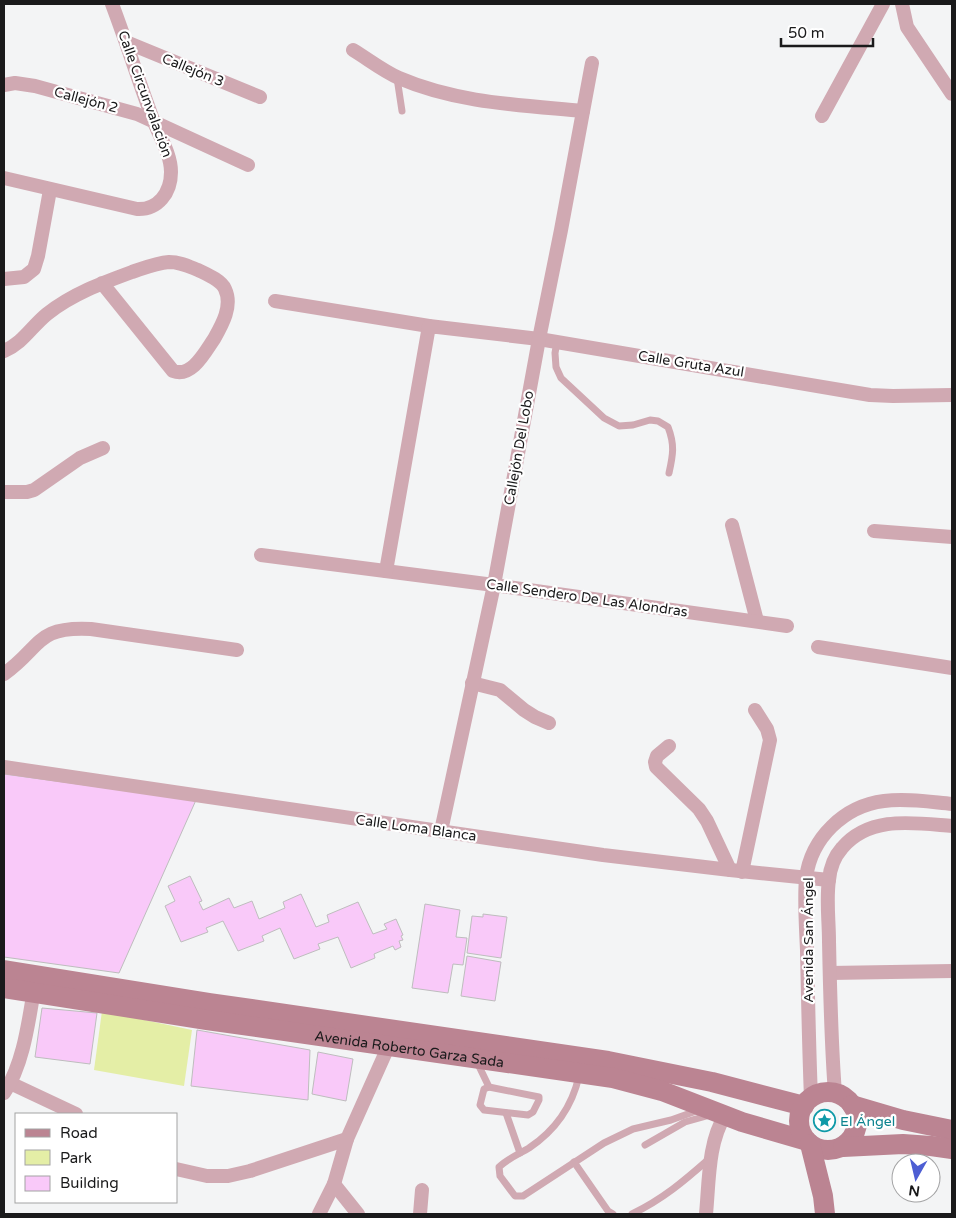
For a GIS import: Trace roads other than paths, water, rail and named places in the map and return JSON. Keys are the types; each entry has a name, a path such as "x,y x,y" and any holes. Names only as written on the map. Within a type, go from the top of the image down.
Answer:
{"street":[{"name":"Calle Circunvalación","path":"4,178 136,210 150,208 162,199 167,190 171,173 168,158 112,4"},
{"path":"822,116 883,4"},
{"path":"902,4 907,27 952,94"},
{"name":"Callejón 3","path":"126,42 260,97"},
{"path":"353,50 397,78 435,91 474,100 583,111"},
{"name":"Callejón Del Lobo","path":"441,831 494,584 592,63"},
{"name":"Callejón 2","path":"4,85 15,83 35,86 120,109 153,120 248,165"},
{"path":"4,278 24,277 34,269 50,190"},
{"path":"4,351 23,339 45,315 65,301 102,282 154,264 182,263 208,275 224,286 228,296 227,312 203,357 187,372 179,373 173,371 102,282"},
{"name":"Calle Gruta Azul","path":"275,301 429,326 539,338 870,394 893,396 952,395"},
{"path":"386,571 429,326"},
{"path":"4,492 27,492 34,490 80,458 103,448"},
{"path":"732,525 757,621"},
{"path":"874,532 952,537"},
{"name":"Calle Sendero De Las Alondras","path":"261,555 494,584 787,626"},
{"path":"4,674 14,667 44,636 57,630 73,628 237,650"},
{"path":"818,648 952,668"},
{"path":"472,683 500,690 524,710 550,723"},
{"path":"736,871 770,740 767,730 756,710"},
{"path":"669,746 658,756 655,762 656,767 699,809 736,871"},
{"name":"Calle Loma Blanca","path":"4,767 603,855 829,880"},
{"name":"Avenida San Ángel","path":"807,1102 806,878 811,859 823,834 837,822 860,808 884,801 952,804"},
{"name":"Avenida San Ángel","path":"835,1093 830,972 829,880 834,861 842,848 872,827 890,823 909,822 952,826"},
{"name":"Avenida Roberto Garza Sada","path":"4,970 35,984 207,1020 580,1073 637,1084 662,1091 715,1112 808,1143"},
{"path":"830,972 952,971"},
{"path":"35,984 21,1051 7,1088 73,1113"},
{"name":"Avenida Roberto Garza Sada","path":"4,988 35,984 210,1004 513,1047 608,1061 807,1102"},
{"path":"319,1214 334,1184 347,1139 389,1045"},
{"path":"513,1047 524,1056 567,1064 580,1073 594,1068 628,1074 650,1070"},
{"path":"706,1214 711,1157 719,1124 715,1112 753,1092"},
{"path":"827,1092 842,1095 852,1105 858,1123 856,1132 850,1141 838,1148 824,1205 808,1143 800,1128 799,1120 807,1102 827,1092"},
{"path":"852,1105 903,1120 952,1130"},
{"path":"178,1169 208,1176 228,1176 250,1171 347,1139"},
{"path":"808,1143 821,1150 903,1144 952,1149"},
{"path":"334,1184 358,1214"},
{"path":"420,1214 422,1190"}],"lane":[{"path":"397,78 402,110"},
{"path":"556,342 556,367 561,378 604,418 619,426 633,425 650,420 658,421 668,427 673,439 674,452 669,473"},
{"path":"476,1059 489,1087"},
{"path":"580,1073 575,1092 567,1110 542,1138 502,1164 498,1170 512,1194 519,1197 523,1196 604,1143 633,1129 715,1112"},
{"path":"489,1087 539,1098 533,1112 528,1115 506,1112 484,1110 481,1108 484,1089 489,1087"},
{"path":"506,1112 520,1153"},
{"path":"645,1145 685,1122 715,1112"},
{"path":"632,1214 643,1212 675,1189 711,1157"},
{"path":"574,1162 608,1211 613,1214"}],"place":[{"name":"El Ángel","path":"824,1121"}]}
